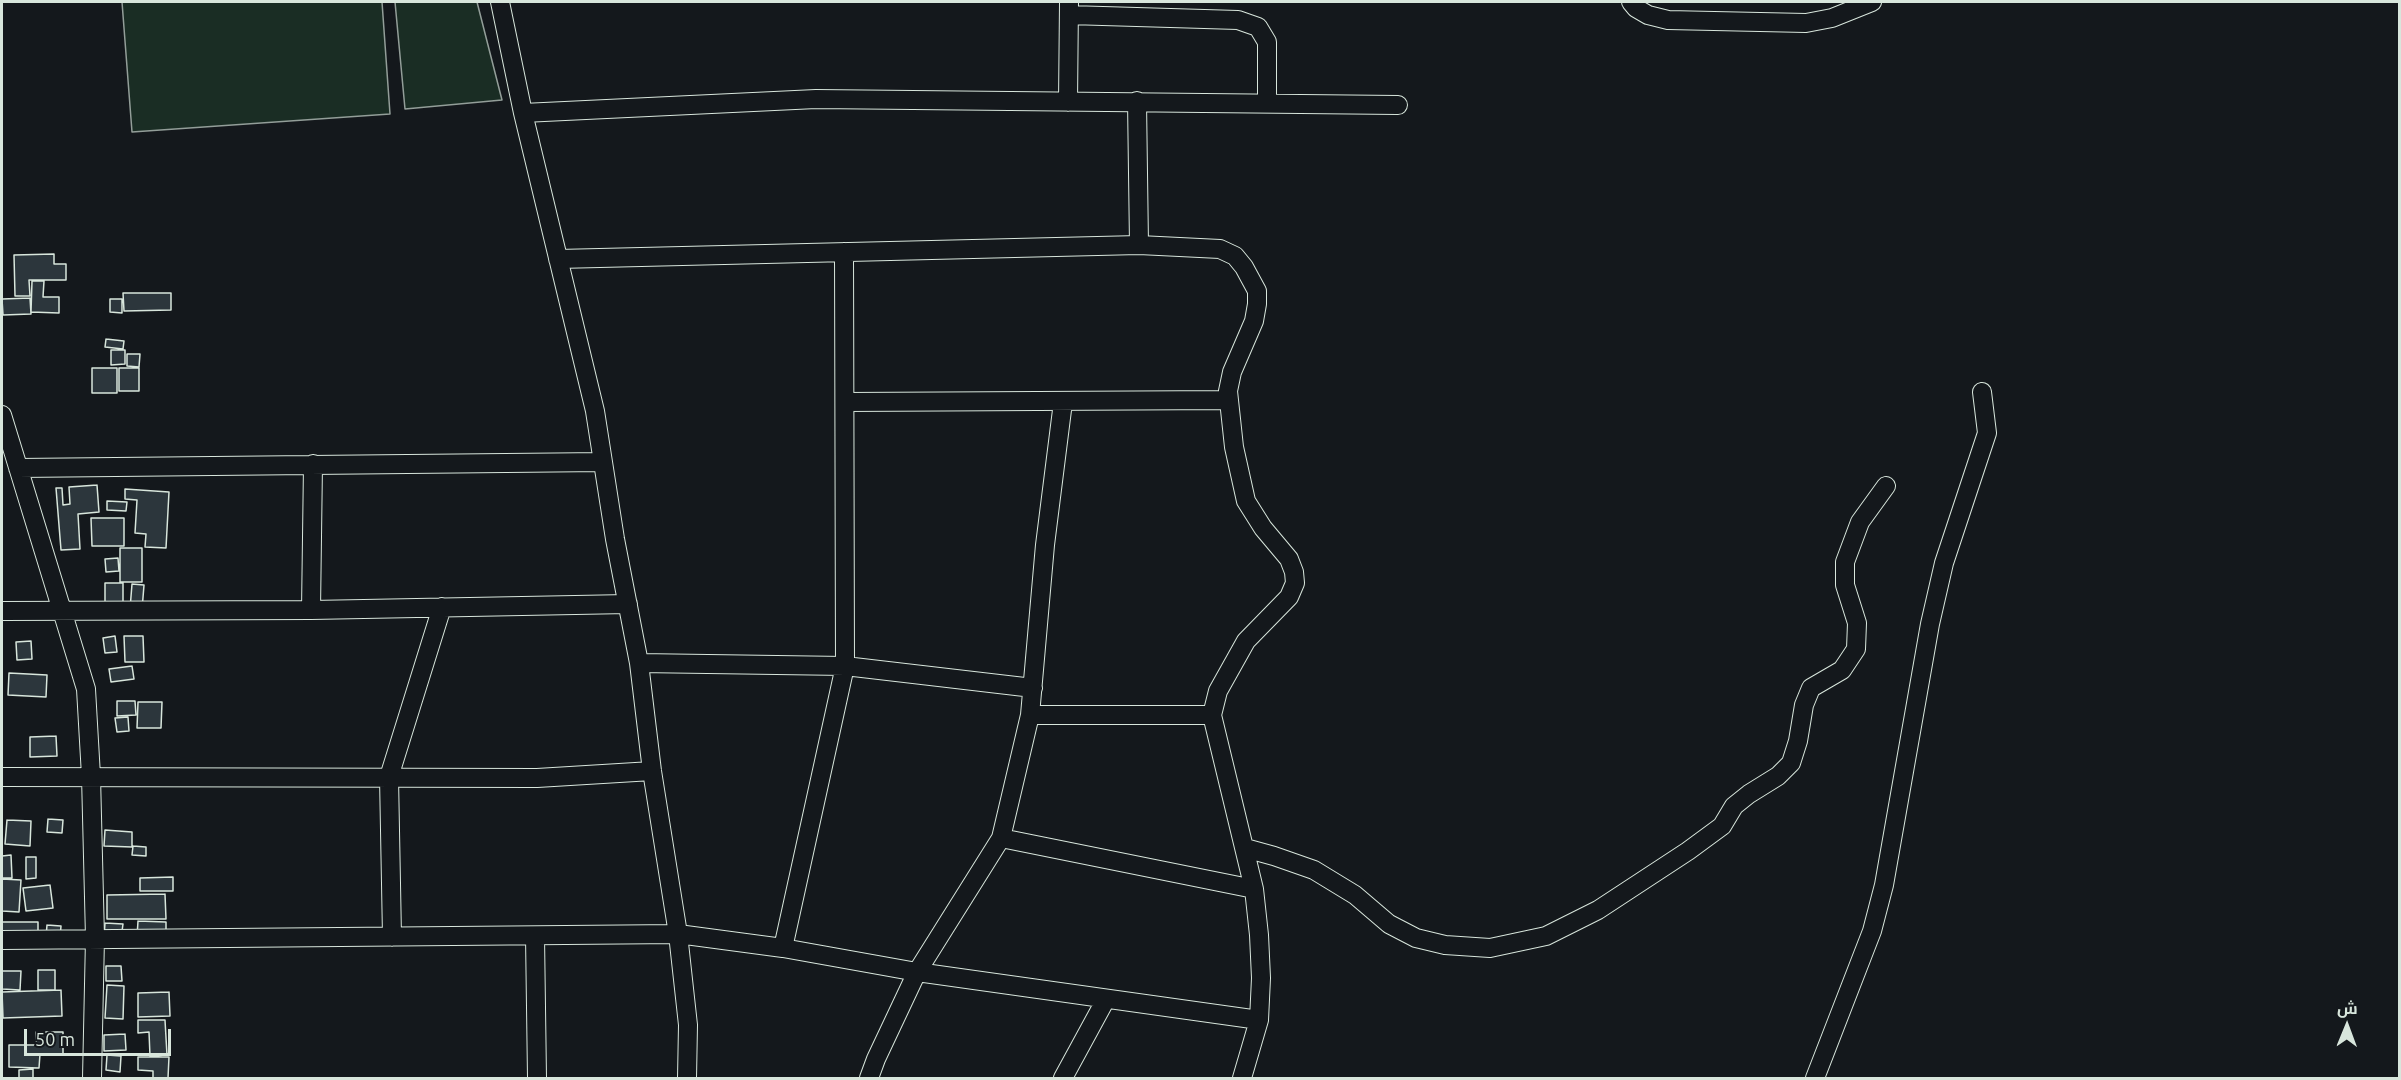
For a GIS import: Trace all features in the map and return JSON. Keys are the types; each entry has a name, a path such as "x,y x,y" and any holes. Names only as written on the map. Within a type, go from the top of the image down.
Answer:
{"street":[{"path":"500,2 523,113 595,411 639,663 652,771 678,934 687,1025 687,1078"},
{"path":"1631,2 1648,15 1668,20 1806,23 1832,18 1872,2"},
{"path":"1068,102 1069,8 1238,20 1258,27 1267,42 1267,103"},
{"path":"523,113 816,99 1398,105"},
{"path":"1137,101 1139,245"},
{"path":"558,259 1139,245 1220,249 1228,251 1244,267 1257,291 1254,321 1232,372 1228,400 1234,447 1246,501 1263,528 1289,559 1295,583 1289,597 1246,641 1218,691 1212,715 1254,889 1261,978 1259,1020 1242,1078"},
{"path":"783,948 845,666 844,252"},
{"path":"1815,1078 1872,931 1884,885 1930,624 1944,564 1987,433 1982,392"},
{"path":"846,402 1228,400"},
{"path":"869,1078 917,972 1001,838 1030,715 1046,545 1063,402"},
{"path":"2,416 84,679 91,776 95,939 92,1078"},
{"path":"18,468 603,462"},
{"path":"311,610 313,464"},
{"path":"1245,848 1314,870 1355,895 1389,924 1416,938 1445,945 1490,948 1546,936 1598,910 1722,826 1734,806 1778,776 1791,763 1810,688 1842,670 1856,649 1857,623 1845,585 1845,562 1860,522 1887,486"},
{"path":"2,611 62,609 311,610 628,604"},
{"path":"392,938 389,777 442,607"},
{"path":"639,663 845,666 1033,688"},
{"path":"1030,715 1212,715"},
{"path":"2,777 537,778 652,771"},
{"path":"1001,838 1254,889"},
{"path":"2,940 678,934 783,948 917,972 1259,1020"},
{"path":"535,936 537,1078"},
{"path":"1063,1078 1106,999"}],"green space":[{"path":"122,2 382,2 390,114 132,132"},
{"path":"395,2 477,2 502,100 405,109"}],"building":[{"path":"54,254 54,264 66,264 66,280 29,280 30,296 15,296 14,255"},
{"path":"32,281 44,281 43,297 59,297 59,313 31,312"},
{"path":"123,293 171,293 171,310 124,311"},
{"path":"30,298 31,314 3,315 2,299"},
{"path":"110,299 122,299 122,313 110,312"},
{"path":"106,339 124,341 123,349 105,347"},
{"path":"111,350 125,350 125,364 111,365"},
{"path":"127,354 140,354 139,367 127,366"},
{"path":"92,368 117,368 117,393 92,393"},
{"path":"119,368 139,368 139,391 119,391"},
{"path":"97,485 99,512 78,514 80,549 61,550 56,488 62,488 63,505 70,504 69,487"},
{"path":"125,489 169,492 166,548 145,547 146,534 135,533 137,500 125,499"},
{"path":"107,501 127,502 126,511 107,510"},
{"path":"91,518 124,518 124,546 92,546"},
{"path":"120,548 142,548 142,582 120,582"},
{"path":"118,558 119,571 106,572 105,559"},
{"path":"105,583 123,583 123,609 105,609"},
{"path":"132,584 144,585 142,610 130,609"},
{"path":"115,636 117,652 105,653 103,638"},
{"path":"124,636 143,636 144,662 125,662"},
{"path":"31,641 32,659 17,660 16,642"},
{"path":"132,666 134,679 111,682 109,669"},
{"path":"9,673 47,675 46,697 8,695"},
{"path":"117,701 135,701 136,715 117,716"},
{"path":"138,702 162,702 161,728 137,728"},
{"path":"128,717 129,731 117,732 115,718"},
{"path":"56,736 57,756 30,757 30,737"},
{"path":"48,819 63,820 62,833 47,832"},
{"path":"7,820 31,821 30,846 5,844"},
{"path":"105,830 132,832 132,847 104,846"},
{"path":"133,846 146,847 146,856 132,855"},
{"path":"11,855 12,878 2,878 2,856"},
{"path":"26,857 36,857 36,878 26,879"},
{"path":"173,877 173,891 140,891 140,878"},
{"path":"2,879 21,880 19,912 2,911"},
{"path":"50,885 53,908 26,911 23,888"},
{"path":"165,894 166,919 107,919 107,895"},
{"path":"138,921 166,922 166,938 137,937"},
{"path":"2,922 38,922 38,938 2,939"},
{"path":"105,923 123,924 121,939 104,937"},
{"path":"47,925 61,926 60,938 46,937"},
{"path":"106,966 121,966 122,981 106,981"},
{"path":"38,970 55,970 55,990 38,990"},
{"path":"2,971 21,971 20,990 2,989"},
{"path":"107,985 124,986 123,1019 105,1018"},
{"path":"61,990 62,1016 3,1018 2,992"},
{"path":"169,992 170,1016 138,1017 138,993"},
{"path":"138,1020 165,1020 167,1055 150,1056 149,1032 138,1033"},
{"path":"36,1032 63,1032 63,1054 40,1054 39,1068 9,1067 9,1045 36,1045"},
{"path":"125,1034 126,1050 104,1051 104,1035"},
{"path":"107,1055 121,1056 120,1072 106,1070"},
{"path":"138,1057 169,1057 168,1078 153,1078 153,1071 138,1070"},
{"path":"33,1069 33,1078 19,1078 19,1070"}]}
